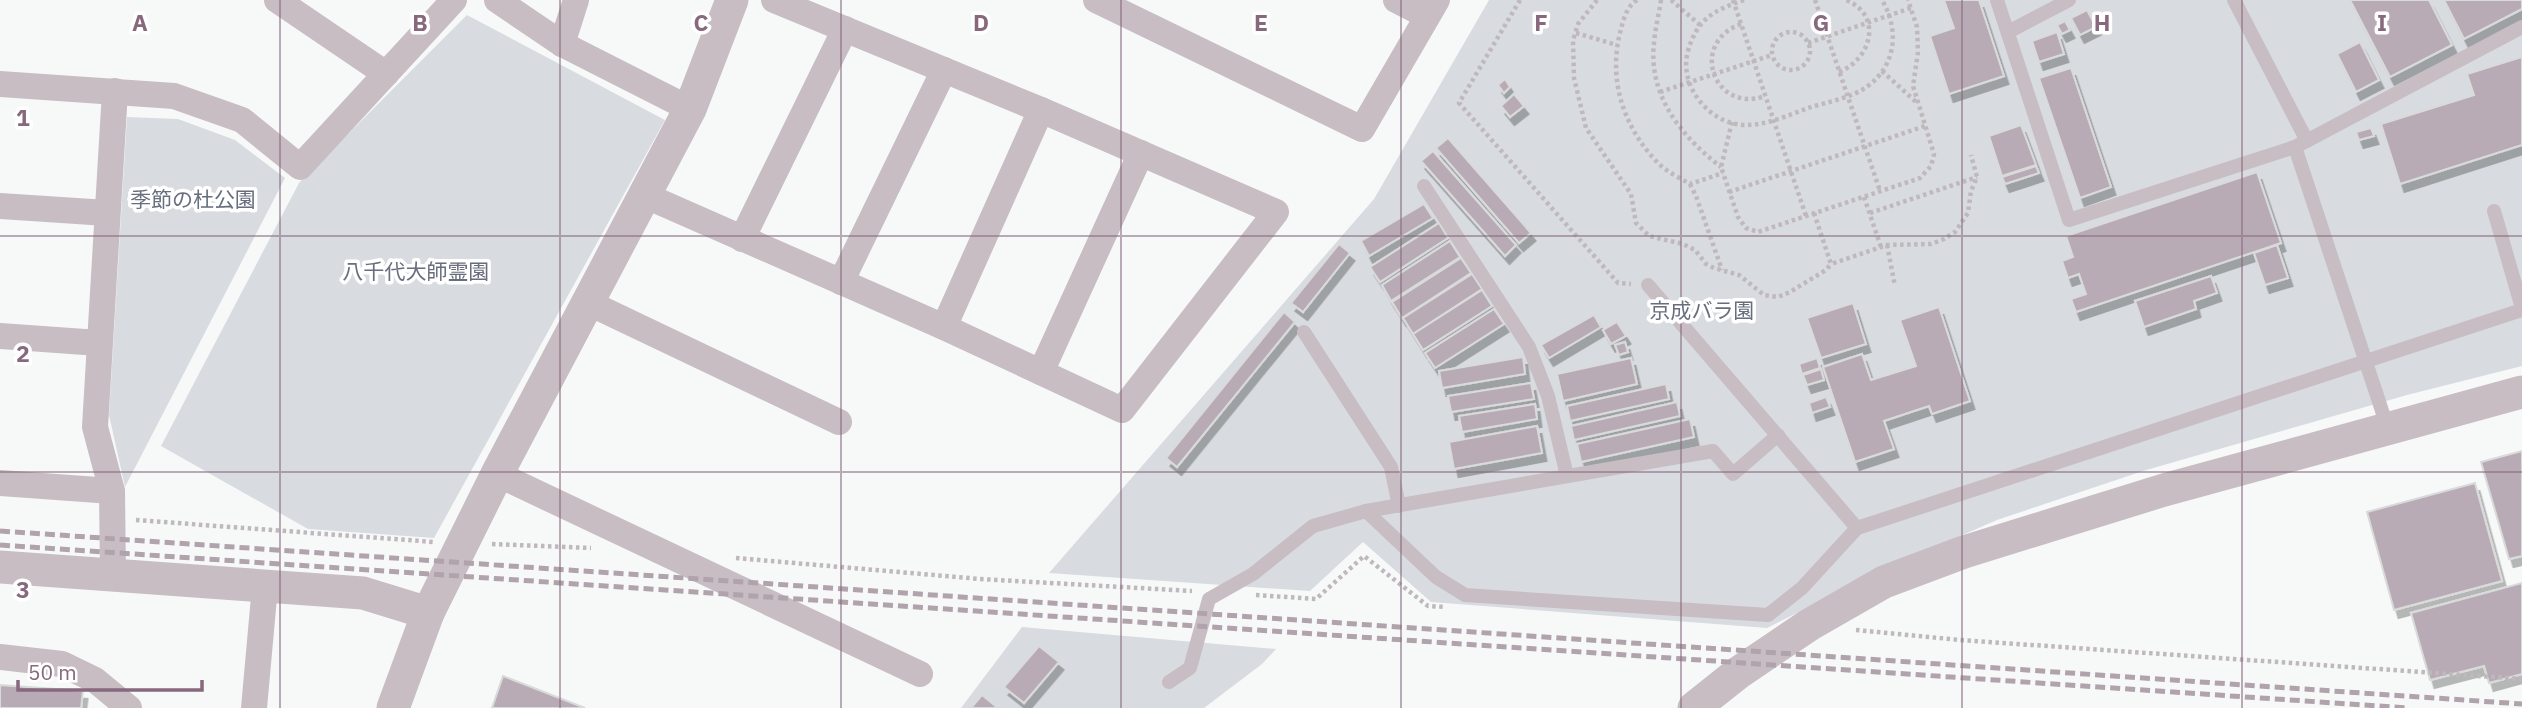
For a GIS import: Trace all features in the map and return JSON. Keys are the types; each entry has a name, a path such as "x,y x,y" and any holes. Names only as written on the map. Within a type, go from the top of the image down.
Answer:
{"street":[{"path":"277,0 386,74"},
{"path":"0,83 174,96 242,120 300,167 454,0"},
{"path":"497,0 562,44 690,109"},
{"path":"562,44 576,0"},
{"path":"393,708 428,613 497,474 690,109 732,0"},
{"path":"644,195 944,327 1122,410 1276,212 1041,110 774,0"},
{"path":"1096,0 1362,129 1432,8 1396,0"},
{"path":"742,239 845,29"},
{"path":"841,282 944,70"},
{"path":"113,575 112,492 95,428 115,91"},
{"path":"944,327 1041,110"},
{"path":"1041,372 1141,153"},
{"path":"0,206 107,213"},
{"path":"589,303 839,422"},
{"path":"0,337 99,343"},
{"path":"1694,708 1738,673 1809,625 1884,582 1964,552 2164,490 2522,392"},
{"path":"497,474 920,674"},
{"path":"0,483 112,492"},
{"path":"0,567 363,593 428,613"},
{"path":"254,708 265,586"},
{"path":"0,657 62,664 96,680 129,708"}],"lane":[{"path":"1997,0 2069,220 2301,144 2522,27"},
{"path":"2008,32 2069,0"},
{"path":"2234,0 2301,144 2388,429"},
{"path":"1424,186 1529,347 1548,396 1567,476"},
{"path":"1366,511 1436,577 1465,595 1768,615 1802,588 1857,528 2522,309 2494,211"},
{"path":"1648,285 1857,528"},
{"path":"1304,332 1391,467 1399,506"},
{"path":"1169,682 1190,668 1209,599 1252,574 1313,526 1366,511 1713,451 1733,474 1778,435"}],"path":[{"path":"1520,0 1459,103 1618,283 1648,285"},
{"path":"1597,0 1578,24 1572,59 1574,78 1586,128 1631,194 1636,223 1649,236 1683,244 1695,250 1706,264 1746,279 1764,295 1777,298 1826,270 1830,264 1887,245 1931,244 1955,232 1968,214 1971,191 1977,177 1971,155"},
{"path":"1637,0 1625,14 1615,52 1617,91 1631,128 1660,165 1690,184 1722,271"},
{"path":"1661,0 1653,46 1661,92 1668,113 1696,148 1721,167"},
{"path":"1671,0 1700,25"},
{"path":"1744,0 1719,8 1700,25 1692,37 1686,57 1695,95 1708,111 1745,125 1773,120 1867,87 1882,71 1891,55 1894,36 1890,15 1882,0"},
{"path":"1815,0 1880,191"},
{"path":"1839,72 1861,59 1870,35 1861,11 1846,0"},
{"path":"1732,122 1721,167 1738,217 1751,230 1758,232 1920,178 1931,166 1934,154 1913,86 1917,27 1908,0"},
{"path":"1733,2 1806,216"},
{"path":"1808,43 1911,8"},
{"path":"1741,24 1723,34 1716,43 1712,54 1714,74 1721,88 1732,95 1744,99 1765,96"},
{"path":"1576,33 1617,45"},
{"path":"1782,34 1800,34 1808,43 1807,62 1797,69 1784,69 1774,61 1773,43 1782,34"},
{"path":"1661,92 1772,55"},
{"path":"1882,71 1917,102"},
{"path":"1729,192 1925,126"},
{"path":"1690,184 1723,173"},
{"path":"1870,213 1977,177"},
{"path":"1864,197 1881,247"},
{"path":"1814,213 1830,264"},
{"path":"1887,245 1895,286"}],"green space":[{"name":"京成バラ園","path":"1489,0 2522,0 2522,366 2407,395 2143,471 1997,520 1878,572 1767,628 1431,602 1363,542 1310,591 1049,573 1374,199"},
{"name":"八千代大師霊園","path":"467,15 665,120 434,538 308,529 161,446 299,183"},
{"name":"季節の杜公園","path":"127,117 178,119 235,140 285,178 125,487 109,415"},
{"path":"1022,627 1276,649 1262,664 1204,708 961,708"}],"building":[{"path":"1944,0 1979,0 2004,76 1949,94 1930,36 1954,28"},
{"path":"2350,0 2429,0 2452,45 2390,77"},
{"path":"2444,0 2522,0 2522,9 2464,39"},
{"path":"2087,10 2096,27 2080,35 2071,18"},
{"path":"2065,21 2070,30 2062,34 2057,25"},
{"path":"2057,32 2064,54 2039,62 2032,41"},
{"path":"2360,42 2379,80 2356,92 2337,54"},
{"path":"2522,57 2522,145 2400,184 2381,124 2474,95 2467,74"},
{"path":"2071,68 2111,187 2080,198 2039,78"},
{"path":"1505,79 1510,87 1504,93 1498,85"},
{"path":"1514,94 1524,106 1510,117 1501,106"},
{"path":"2021,125 2036,165 2002,176 1989,136"},
{"path":"2371,128 2374,136 2359,140 2356,132"},
{"path":"1448,138 1531,233 1519,243 1436,148"},
{"path":"1433,151 1516,245 1505,256 1421,161"},
{"path":"2036,166 2039,173 2005,184 2002,177"},
{"path":"2257,172 2281,243 2076,312 2071,299 2086,294 2079,274 2068,278 2062,261 2073,257 2066,236"},
{"path":"1424,204 1433,218 1369,256 1361,241"},
{"path":"1439,223 1448,238 1380,282 1370,267"},
{"path":"1450,241 1460,257 1391,301 1382,285"},
{"path":"1339,244 1350,253 1303,312 1291,303"},
{"path":"2277,245 2288,278 2265,285 2254,253"},
{"path":"1461,258 1471,273 1402,318 1392,302"},
{"path":"1472,274 1482,289 1413,334 1403,318"},
{"path":"2211,276 2217,293 2194,301 2196,309 2144,327 2135,301"},
{"path":"1482,290 1492,306 1423,350 1413,334"},
{"path":"1853,303 1866,344 1821,358 1807,318"},
{"path":"1939,307 1970,401 1932,414 1929,406 1884,421 1894,449 1855,462 1823,367 1862,354 1871,380 1916,366 1900,320"},
{"path":"1494,309 1504,324 1435,368 1425,353"},
{"path":"1284,312 1295,322 1177,467 1166,458"},
{"path":"1594,315 1601,327 1549,358 1541,345"},
{"path":"1617,322 1626,336 1611,344 1603,330"},
{"path":"1625,342 1628,352 1619,355 1615,345"},
{"path":"1523,357 1525,374 1442,388 1439,371"},
{"path":"1631,358 1637,384 1563,401 1557,374"},
{"path":"1817,358 1820,368 1802,374 1799,364"},
{"path":"1821,369 1824,380 1807,385 1803,375"},
{"path":"1531,383 1534,399 1451,412 1448,396"},
{"path":"1666,384 1669,399 1570,421 1567,406"},
{"path":"1826,397 1830,407 1812,413 1809,403"},
{"path":"1677,402 1680,416 1574,440 1571,426"},
{"path":"1535,404 1537,419 1462,432 1459,416"},
{"path":"1690,419 1694,437 1581,462 1577,444"},
{"path":"1537,426 1542,453 1454,469 1449,442"},
{"path":"2522,451 2522,556 2509,559 2481,462"},
{"path":"2475,483 2502,581 2394,610 2367,512"},
{"path":"2522,583 2522,674 2489,683 2484,666 2430,680 2411,613"},
{"path":"1039,646 1059,662 1024,703 1004,687"},
{"path":"503,676 585,708 492,708"},
{"path":"0,685 83,691 81,708 0,708"},
{"path":"982,695 998,708 971,708"}],"railway":[{"path":"0,531 2522,704"},
{"path":"0,545 2409,708"}]}
